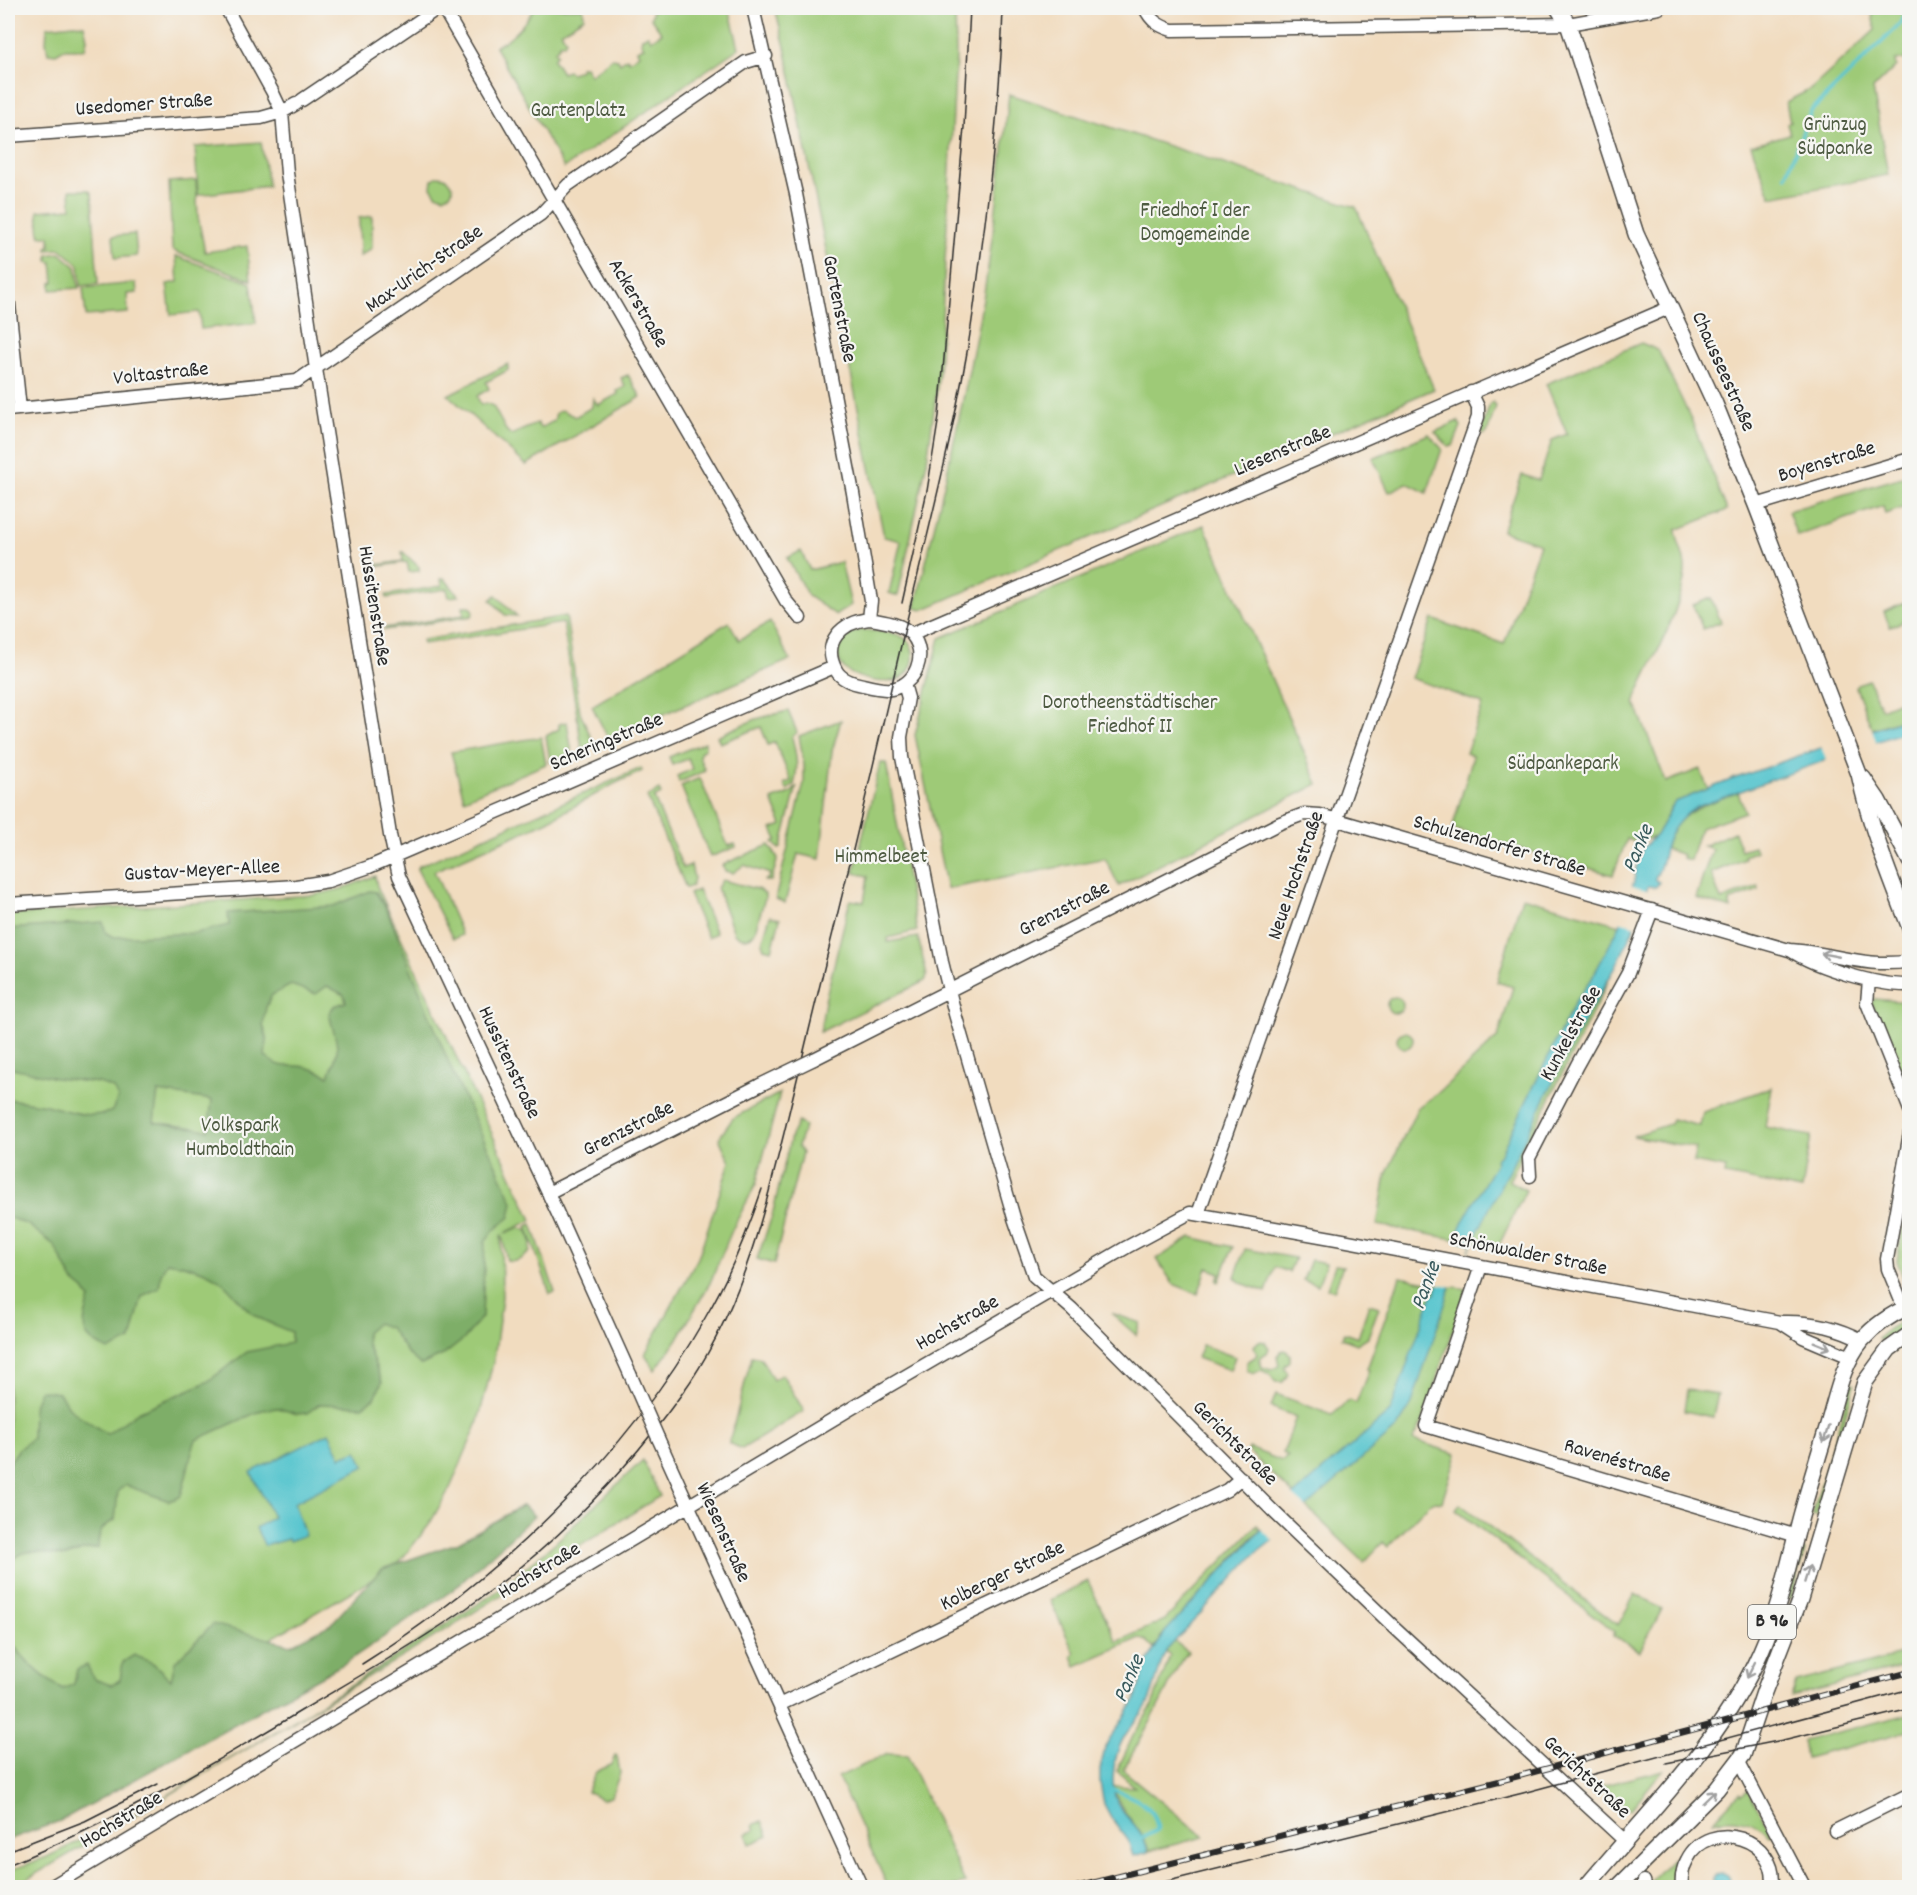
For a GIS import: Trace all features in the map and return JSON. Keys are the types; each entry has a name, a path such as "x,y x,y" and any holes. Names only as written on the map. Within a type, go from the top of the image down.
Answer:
{"main road":[{"name":"Chausseestraße","path":"1558,8 1568,24 1636,234 1702,374 1756,505 1859,774"},
{"name":"Chausseestraße","path":"1568,24 1569,8"},
{"path":"1859,774 1878,800 1910,861"},
{"path":"1859,774 1884,861 1910,928"},
{"name":"B 96","path":"1585,1887 1683,1776 1737,1699 1772,1624 1842,1377 1850,1357 1862,1340 1881,1321 1907,1307"},
{"name":"B 96","path":"1617,1887 1717,1789 1739,1762 1800,1599 1864,1382 1889,1349 1906,1336"},
{"path":"1862,1340 1876,1364"},
{"path":"1850,1357 1876,1364"},
{"path":"1797,1536 1817,1542"},
{"path":"1625,1841 1645,1859"}],"street":[{"name":"Hussitenstraße","path":"226,8 282,112 288,173 316,369 394,856 402,882 548,1193"},
{"name":"Usedomer Straße","path":"8,136 261,118 282,112 438,8"},
{"name":"Ackerstraße","path":"443,8 786,601 800,618"},
{"name":"Gartenstraße","path":"753,8 766,56 796,194 861,533 871,602 869,620"},
{"path":"1148,12 1161,27 1172,30 1568,24 1659,8"},
{"path":"553,200 571,183 746,62 766,56"},
{"name":"Max-Urich-Straße","path":"316,369 542,213 553,200"},
{"path":"8,295 14,410"},
{"name":"Liesenstraße","path":"911,634 1671,307"},
{"name":"Voltastraße","path":"14,410 297,381 316,369"},
{"name":"Neue Hochstraße","path":"1198,1214 1478,417 1478,407 1471,392"},
{"name":"Boyenstraße","path":"1756,505 1910,459"},
{"path":"869,620 897,626 911,634 920,657 915,672 904,684 890,689 856,684 839,674 834,667 831,657 832,648 838,633 856,621 869,620"},
{"name":"Scheringstraße","path":"394,856 834,667"},
{"path":"904,684 908,698 901,737 902,757 949,991"},
{"name":"Grenzstraße","path":"548,1193 1285,820 1304,814 1320,815 1337,820"},
{"name":"Schulzendorfer Straße","path":"1337,820 1789,950 1879,964 1910,961"},
{"name":"Gustav-Meyer-Allee","path":"8,904 296,886 328,881 394,856"},
{"name":"Kunkelstraße","path":"1530,1176 1529,1158 1628,973 1648,909"},
{"name":"Schulzendorfer Straße","path":"1789,950 1804,960 1869,980 1893,985 1910,985"},
{"path":"1869,980 1867,1003 1910,1110"},
{"name":"Gerichtstraße","path":"949,991 1008,1197 1034,1276 1072,1309 1290,1527 1446,1676 1625,1841"},
{"path":"1907,1307 1888,1269 1887,1258 1910,1133"},
{"name":"Wiesenstraße","path":"548,1193 861,1887"},
{"path":"1051,1292 1190,1213 1198,1214"},
{"name":"Schönwalder Straße","path":"1198,1214 1780,1322 1803,1322 1836,1328 1845,1330 1862,1340"},
{"name":"Ravenéstraße","path":"1481,1266 1426,1426 1797,1536"},
{"name":"Hochstraße","path":"49,1887 887,1387 1051,1292"},
{"name":"Schönwalder Straße","path":"1780,1322 1803,1337 1850,1357"},
{"name":"Kolberger Straße","path":"779,1705 1218,1495 1241,1478"},
{"path":"1739,1762 1805,1887"},
{"path":"1835,1831 1910,1794"},
{"path":"1682,1887 1683,1868 1691,1853 1703,1842 1717,1836 1730,1835 1744,1838 1756,1845 1765,1855 1771,1869 1772,1887"}],"green space":[{"name":"Gartenplatz","path":"534,8 583,8 584,17 561,32 566,40 555,51 557,54 553,59 562,73 568,71 571,73 581,70 580,67 585,67 590,75 612,58 618,59 620,63 627,58 629,61 639,54 637,50 644,47 641,43 642,37 648,35 651,40 662,33 651,18 653,8 729,8 739,48 564,168 495,47 518,30"},
{"path":"775,8 955,8 956,56 939,373 927,461 898,596 889,593 901,541 884,537 785,47"},
{"name":"Grünzug Südpanke","path":"1871,8 1909,8 1909,53 1906,59 1895,61 1896,66 1873,89 1888,175 1771,197 1751,145 1790,134 1786,102 1811,89 1875,30"},
{"path":"84,25 87,39 85,49 64,49 56,54 48,53 47,27"},
{"name":"Friedhof I der Domgemeinde","path":"1009,94 1356,207 1434,389 922,610 915,608 943,490 984,293"},
{"path":"261,142 268,186 198,195 195,147"},
{"path":"438,176 445,177 453,187 451,193 444,197 436,194 431,187 432,180"},
{"path":"196,180 198,217 205,252 247,246 251,280 172,249 169,182"},
{"path":"70,190 89,190 92,194 98,284 81,286 79,265 61,249 47,250 50,246 50,236 40,236 38,211 71,208"},
{"path":"372,216 372,248 360,256 359,218"},
{"path":"135,234 137,256 115,258 113,236"},
{"path":"60,253 76,267 79,288 51,290 51,283 54,282 52,262 48,261 48,255"},
{"path":"176,256 251,283 256,323 201,329 199,312 171,315 167,284 178,282"},
{"path":"136,283 137,293 127,294 128,313 86,316 83,288"},
{"name":"Südpankepark","path":"1641,343 1658,350 1691,419 1727,510 1676,530 1685,566 1684,580 1674,613 1635,703 1666,782 1700,769 1708,789 1675,802 1655,837 1635,842 1627,839 1613,875 1452,829 1473,756 1466,753 1483,704 1411,678 1432,619 1504,644 1540,544 1502,531 1522,475 1539,480 1552,440 1567,434 1546,384"},
{"path":"508,364 508,370 486,382 489,389 477,396 481,405 486,403 493,406 511,435 538,423 541,428 554,421 556,413 562,410 575,417 592,407 593,398 598,405 618,394 617,391 625,387 621,378 628,375 641,397 526,465 448,395"},
{"path":"1493,402 1496,406 1487,433 1483,435 1481,431 1490,404"},
{"path":"1458,421 1461,426 1453,446 1448,446 1435,432"},
{"path":"1429,434 1442,449 1427,493 1407,483 1389,492 1373,458"},
{"path":"1909,475 1909,506 1885,514 1883,506 1797,536 1788,511"},
{"name":"Dorotheenstädtischer Friedhof II","path":"1204,525 1318,784 1119,886 1105,858 947,889 915,735 940,638"},
{"path":"373,548 377,565 403,561 403,552 419,567 419,571 409,572 407,562 375,567 371,549"},
{"path":"801,551 810,570 841,562 851,605 836,615 808,596 787,558"},
{"path":"444,578 459,596 449,597 447,589 387,598 386,595 442,586 441,579"},
{"path":"496,595 517,616 505,615 491,600"},
{"path":"1711,598 1721,622 1703,629 1693,605"},
{"path":"1909,601 1909,619 1890,627 1884,612"},
{"path":"463,606 470,606 474,611 472,616 384,630 384,628 464,615"},
{"path":"566,616 580,712 594,744 582,749 563,623 423,644 422,640"},
{"path":"729,622 739,640 770,622 790,660 608,738 592,706"},
{"path":"863,630 886,632 907,640 911,645 913,655 909,671 903,677 887,681 868,680 845,669 838,656 840,644 850,634"},
{"path":"1869,680 1881,709 1909,697 1909,717 1872,729 1856,687 1857,684"},
{"path":"788,711 797,732 792,737 797,767 794,785 787,790 784,784 791,781 775,742 768,745 761,727 720,743 717,736 756,719"},
{"path":"841,720 832,751 820,859 798,854 785,903 776,899 776,895 804,783 804,765 799,736"},
{"path":"567,722 572,753 550,762 546,736 559,729 559,724"},
{"path":"541,737 546,764 464,799 451,752"},
{"path":"705,742 705,749 699,756 705,771 679,782 677,776 692,769 688,759 672,765 669,757"},
{"name":"Himmelbeet","path":"880,763 886,763 917,931 888,938 888,942 918,937 927,976 925,981 820,1032 825,1001 850,900 864,902 868,876 854,873"},
{"path":"641,768 642,771 546,822 434,871 462,935 453,939 417,869 419,866"},
{"path":"700,778 728,846 735,844 736,847 710,857 681,786"},
{"path":"797,786 779,849 773,842 777,840 772,829 782,825 772,800 792,792"},
{"path":"659,790 661,794 654,798 683,868 691,865 694,878 692,886 686,888 647,797"},
{"path":"1738,792 1745,812 1700,828 1690,860 1666,849 1675,826 1683,818 1704,805"},
{"path":"1734,832 1741,850 1754,846 1756,851 1744,856 1745,859 1711,873 1721,900 1758,886 1759,890 1729,901 1731,909 1696,898 1712,849 1703,846"},
{"path":"769,845 778,858 771,881 764,881 770,874 744,865 733,873 725,871 722,865"},
{"name":"Volkspark Humboldthain","path":"375,876 377,886 532,1220 505,1233 521,1228 528,1231 531,1242 530,1252 520,1260 507,1261 501,1236 502,1297 494,1359 477,1425 451,1486 429,1525 397,1565 199,1681 8,1764 8,915 314,895 341,889"},
{"path":"722,880 760,890 765,894 755,931 746,938 734,933 717,888"},
{"path":"698,890 716,933 708,938 689,894"},
{"name":"Volkspark Humboldthain","path":"370,891 376,892 387,910 453,1073 513,1202 510,1217 485,1241 482,1317 464,1339 445,1354 421,1365 408,1354 390,1328 377,1323 366,1333 367,1344 382,1382 375,1398 362,1406 320,1404 307,1413 297,1414 278,1408 262,1410 196,1440 180,1497 169,1501 125,1485 118,1491 115,1520 101,1531 98,1548 65,1556 27,1552 20,1554 8,1566 8,1465 18,1450 32,1438 33,1408 40,1390 59,1393 71,1410 107,1434 138,1412 207,1382 247,1352 291,1343 291,1332 251,1313 227,1287 211,1275 189,1266 167,1262 161,1274 159,1288 142,1296 131,1340 110,1350 88,1337 84,1325 90,1299 84,1290 73,1281 54,1245 28,1225 8,1217 8,1099 46,1105 79,1114 96,1115 112,1111 118,1098 113,1088 99,1083 56,1078 8,1067 8,929 103,922 106,933 114,937 196,933 229,925 228,913 333,906","holes":["291,985 316,994 327,986 344,995 346,1002 334,1006 329,1013 337,1044 336,1056 329,1076 306,1067 277,1064 265,1056 267,1038 263,1025 266,1007 272,995","158,1092 212,1100 208,1130 154,1122"]},
{"path":"1522,897 1634,929 1509,1181 1526,1190 1498,1247 1377,1225 1386,1175 1418,1107 1437,1094 1498,1037 1513,987 1497,982"},
{"path":"770,916 780,919 772,950 764,948 762,943"},
{"path":"1392,997 1398,997 1403,1005 1401,1011 1392,1013 1387,1008 1387,1002"},
{"path":"1874,999 1909,1002 1909,1096 1871,1003"},
{"path":"1402,1032 1408,1032 1413,1040 1411,1046 1402,1048 1397,1043 1397,1037"},
{"path":"1772,1087 1765,1127 1811,1136 1802,1190 1725,1175 1726,1168 1693,1162 1696,1148 1633,1136 1670,1124 1672,1119 1700,1126 1703,1112"},
{"path":"780,1093 756,1184 733,1228 710,1283 677,1340 655,1370 645,1354 698,1258 730,1162 719,1138 733,1118"},
{"path":"798,1122 805,1126 798,1146 802,1153 774,1264 757,1259 772,1216 791,1136"},
{"path":"1909,1194 1910,1284 1905,1282 1897,1261"},
{"path":"532,1224 555,1292 550,1294 527,1226"},
{"path":"1191,1237 1233,1247 1219,1282 1217,1281 1220,1273 1207,1268 1198,1294 1173,1284 1157,1259"},
{"path":"1245,1249 1295,1258 1289,1272 1275,1267 1266,1292 1241,1283 1235,1277"},
{"path":"1311,1260 1326,1263 1318,1285 1303,1280"},
{"path":"1335,1265 1343,1266 1334,1291 1327,1288"},
{"path":"1400,1277 1467,1289 1421,1425 1413,1440 1457,1454 1442,1502 1435,1501 1429,1504 1388,1547 1383,1542 1364,1562 1248,1451 1249,1448 1282,1461 1288,1456 1283,1453 1296,1417 1271,1407 1276,1394 1332,1415 1349,1400 1356,1403"},
{"path":"1369,1304 1379,1307 1368,1337 1357,1344 1342,1338 1344,1333 1358,1338"},
{"path":"1111,1313 1140,1323 1136,1335"},
{"path":"1909,1317 1909,1325 1882,1341 1878,1339 1888,1329"},
{"path":"1259,1341 1265,1342 1269,1348 1267,1353 1259,1359 1262,1367 1271,1370 1279,1366 1277,1357 1281,1351 1285,1350 1290,1354 1290,1361 1284,1367 1288,1374 1283,1382 1275,1382 1270,1374 1261,1370 1253,1374 1247,1370 1247,1362 1257,1354 1254,1346"},
{"path":"1202,1345 1235,1357 1230,1370 1197,1358"},
{"path":"752,1356 761,1358 773,1380 782,1374 804,1411 742,1449 729,1443"},
{"path":"1851,1383 1855,1384 1816,1516 1812,1515"},
{"path":"1687,1390 1718,1394 1713,1417 1684,1411"},
{"path":"643,1460 660,1496 298,1719 498,1591 557,1541"},
{"path":"1460,1504 1618,1625 1635,1594 1662,1609 1640,1651 1613,1636 1615,1632 1456,1510"},
{"path":"523,1505 534,1516 453,1590 345,1663 60,1821 8,1840 8,1638 32,1666 63,1689 74,1684 77,1669 87,1665 94,1679 111,1685 120,1680 123,1662 134,1655 153,1663 171,1680 175,1662 213,1624 291,1645 331,1624 382,1569 457,1543"},
{"path":"1257,1525 1260,1529 1160,1638 1165,1643 1169,1637 1188,1652 1123,1770 1204,1837 1149,1851 1142,1835 1120,1804 1114,1786 1135,1787 1117,1771 1133,1736 1151,1708 1170,1656 1157,1644 1154,1649 1139,1638 1076,1666 1072,1656 1075,1654 1050,1600 1088,1581 1117,1642 1165,1620"},
{"path":"1802,1550 1805,1551 1791,1598 1787,1597"},
{"path":"1909,1653 1909,1665 1791,1697 1796,1682"},
{"path":"1909,1714 1909,1731 1806,1758 1803,1741"},
{"path":"265,1738 14,1887 8,1887 8,1871 47,1857 146,1808"},
{"path":"887,1754 907,1755 965,1883 949,1887 888,1887 838,1777"},
{"path":"615,1755 620,1773 611,1797 602,1800 587,1792 596,1772 612,1764"},
{"path":"1663,1770 1630,1810 1624,1808 1601,1786"},
{"path":"1748,1790 1772,1835 1770,1836 1758,1826 1736,1819 1713,1821 1740,1793 1742,1795"},
{"path":"762,1821 768,1836 750,1844 746,1834 755,1830 753,1825"},
{"path":"1673,1858 1672,1887 1646,1885"}],"water":[{"path":"1909,717 1909,730 1697,807 1673,830 1655,878 1659,882 1656,887 1648,886 1635,925 1616,967 1585,1018 1451,1286 1411,1406 1397,1428 1254,1555 1166,1651 1148,1703 1122,1741 1114,1764 1113,1781 1118,1804 1142,1835 1148,1852 1133,1856 1128,1840 1104,1804 1100,1770 1105,1747 1135,1700 1147,1662 1165,1632 1293,1496 1390,1412 1432,1295 1435,1294 1461,1225 1497,1161 1495,1160 1500,1155 1576,1000 1591,980 1620,925 1643,848 1656,835 1675,802 1733,779"},
{"path":"329,1433 341,1457 357,1451 365,1466 294,1503 305,1535 265,1546 256,1528 273,1517 251,1472"},
{"path":"1721,1873 1727,1875 1729,1881 1727,1887 1721,1889 1715,1887 1713,1881 1715,1875"}],"pier":[{"path":"1871,726 1877,744 1827,763 1821,746"},
{"path":"1629,885 1649,891 1638,926 1618,921"},
{"path":"1452,1240 1471,1244 1454,1287 1435,1283"},
{"path":"1291,1494 1307,1508 1275,1542 1259,1527"}],"waterway":[{"path":"1786,176 1811,111 1900,24 1909,8"},
{"path":"1112,1789 1142,1803 1153,1814 1157,1830 1141,1839"}],"tram line":[{"path":"902,603 927,491 939,416 964,127 970,8"},
{"path":"8,1865 86,1830 199,1771 407,1648 495,1588 582,1512 634,1455 681,1395 718,1334 745,1269 775,1167 953,425 972,324 988,196 999,89 1003,8"},
{"path":"362,1664 412,1631 509,1554 598,1466 673,1369 705,1318 737,1255 762,1189"},
{"path":"1140,1888 1523,1793 1910,1689"},
{"path":"1666,1763 1783,1740 1910,1709"},
{"path":"8,1851 85,1821 158,1784"}],"railway":[{"path":"1072,1888 1519,1776 1910,1672"}],"water label":[{"name":"Panke","path":"1639,849"},
{"name":"Panke","path":"1427,1286"},
{"name":"Panke","path":"1130,1679"}]}
